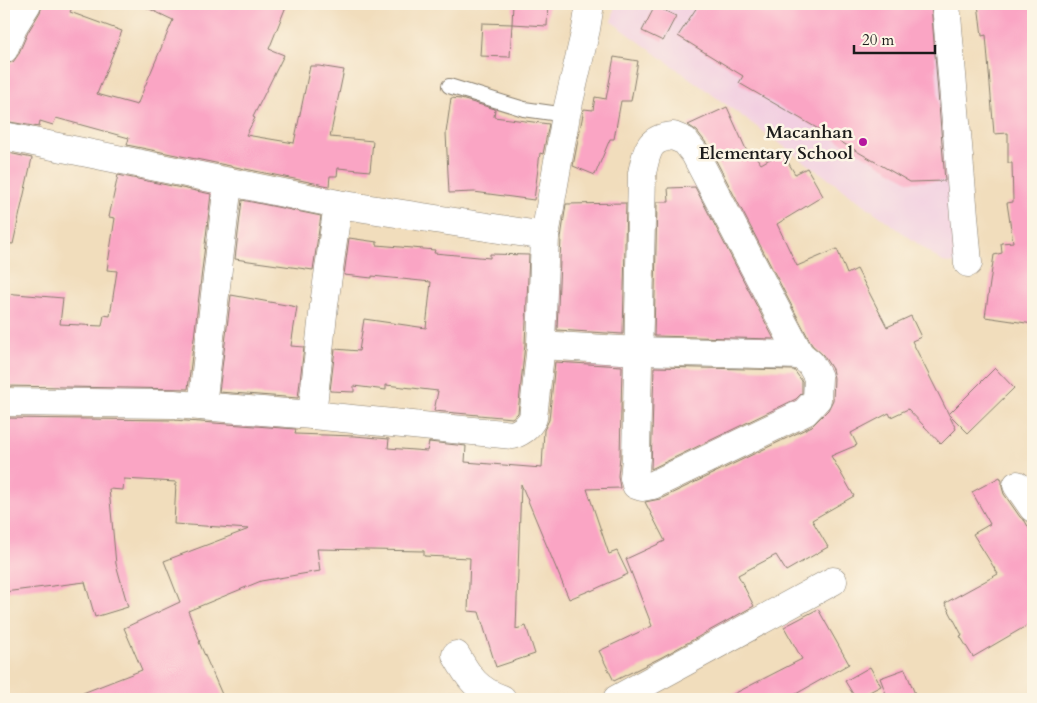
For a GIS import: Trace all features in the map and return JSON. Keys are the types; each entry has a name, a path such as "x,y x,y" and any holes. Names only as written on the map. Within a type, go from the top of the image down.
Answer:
{"street":[{"path":"4,49 14,25 27,4"},
{"path":"4,402 174,404 312,415 513,435 522,432 529,426 533,418 541,345 545,236 566,115 590,4"},
{"path":"946,4 968,263"},
{"path":"4,136 338,204 545,236"},
{"path":"673,136 685,141 695,154 800,355 810,363 818,376 817,398 805,412 653,485 642,487 636,485 634,478 636,458 637,351 642,173 646,154 652,143 663,137 673,136"},
{"path":"202,406 228,183"},
{"path":"312,415 324,305 338,204"},
{"path":"541,345 637,351 800,355"},
{"path":"1017,485 1033,508"},
{"path":"617,699 833,581"},
{"path":"456,655 466,672 479,688 502,699"}],"lane":[{"path":"449,86 524,109 566,115"}],"shaded area":[{"name":"Macanhan Elementary School","path":"615,4 939,4 959,264 943,262 612,22"}],"building":[{"path":"43,4 74,4 70,12 122,31 97,94 137,105 173,20 139,4 287,4 269,49 284,55 246,135 294,143 310,66 344,70 330,137 373,141 370,171 338,168 337,176 330,176 329,186 127,145 129,138 56,118 53,125 40,121 39,127 4,121 4,64 13,62 18,55"},
{"path":"513,4 548,4 547,26 512,24"},
{"name":"Macanhan Elementary School","path":"699,4 931,4 945,181 910,182 739,83 743,76 678,36"},
{"path":"978,4 1033,4 1033,324 985,317 994,255 1002,253 1001,243 1013,242 1007,203 1013,202 1012,163 1008,163 1008,133 994,134 986,35 982,36"},
{"path":"655,6 676,16 663,41 642,31"},
{"path":"482,23 512,24 510,57 480,56"},
{"path":"614,57 638,61 631,101 621,101 614,139 610,139 595,175 573,166 584,109 593,110 595,97 606,99"},
{"path":"451,98 495,109 494,117 549,124 543,154 540,153 534,200 474,192 449,193 446,133"},
{"path":"727,107 749,156 754,154 761,164 782,152 795,174 807,168 823,196 777,224 797,266 837,249 847,274 857,269 887,327 911,316 921,337 912,341 956,429 941,444 908,409 891,417 889,413 851,433 857,445 831,456 854,496 812,520 828,547 786,571 776,555 738,575 754,606 662,657 614,681 599,651 652,626 626,559 665,541 645,502 660,499 812,426 828,410 833,400 834,378 832,369 823,355 812,345 709,147 697,131 688,125"},
{"path":"4,152 32,158 13,244 4,243"},
{"path":"118,175 211,194 188,389 4,386 4,293 63,298 60,324 102,326 104,315 110,316 117,271 107,270 115,218 109,217"},
{"path":"695,187 774,339 654,336 657,202 669,202 668,188"},
{"path":"242,200 321,216 313,270 235,259"},
{"path":"626,203 623,334 557,330 561,238 566,204"},
{"path":"349,238 377,242 377,245 435,250 434,253 490,258 490,254 529,255 525,344 518,413 516,415 512,418 434,411 438,391 386,385 386,390 354,386 354,392 330,391 335,349 359,351 364,319 426,328 431,282 344,275"},
{"path":"231,295 297,307 291,346 304,347 298,398 219,392"},
{"path":"555,362 622,366 618,476 620,488 587,489 609,554 617,551 628,574 569,599 521,484 516,629 526,626 535,654 496,667 479,612 468,611 470,558 424,556 424,551 317,549 320,571 261,581 188,611 199,642 224,699 71,699 142,670 124,628 180,602 164,561 249,529 174,524 176,482 124,479 123,490 109,489 116,564 128,607 95,617 85,582 4,592 4,418 173,420 296,429 295,434 389,439 388,448 427,451 429,442 466,446 465,462 542,468 544,430 549,420"},
{"path":"654,367 794,370 802,381 802,393 796,399 651,469"},
{"path":"995,368 1014,388 968,433 949,414"},
{"path":"1000,477 1004,494 1025,521 1033,536 1033,622 973,657 960,636 962,635 945,603 998,574 973,534 990,524 972,492"},
{"path":"818,609 849,664 787,699 724,699 802,659 784,627"},
{"path":"870,667 881,686 856,699 845,681"},
{"path":"905,669 917,699 888,699 880,678"}],"place":[{"name":"Macanhan Elementary School","path":"863,142"}]}
